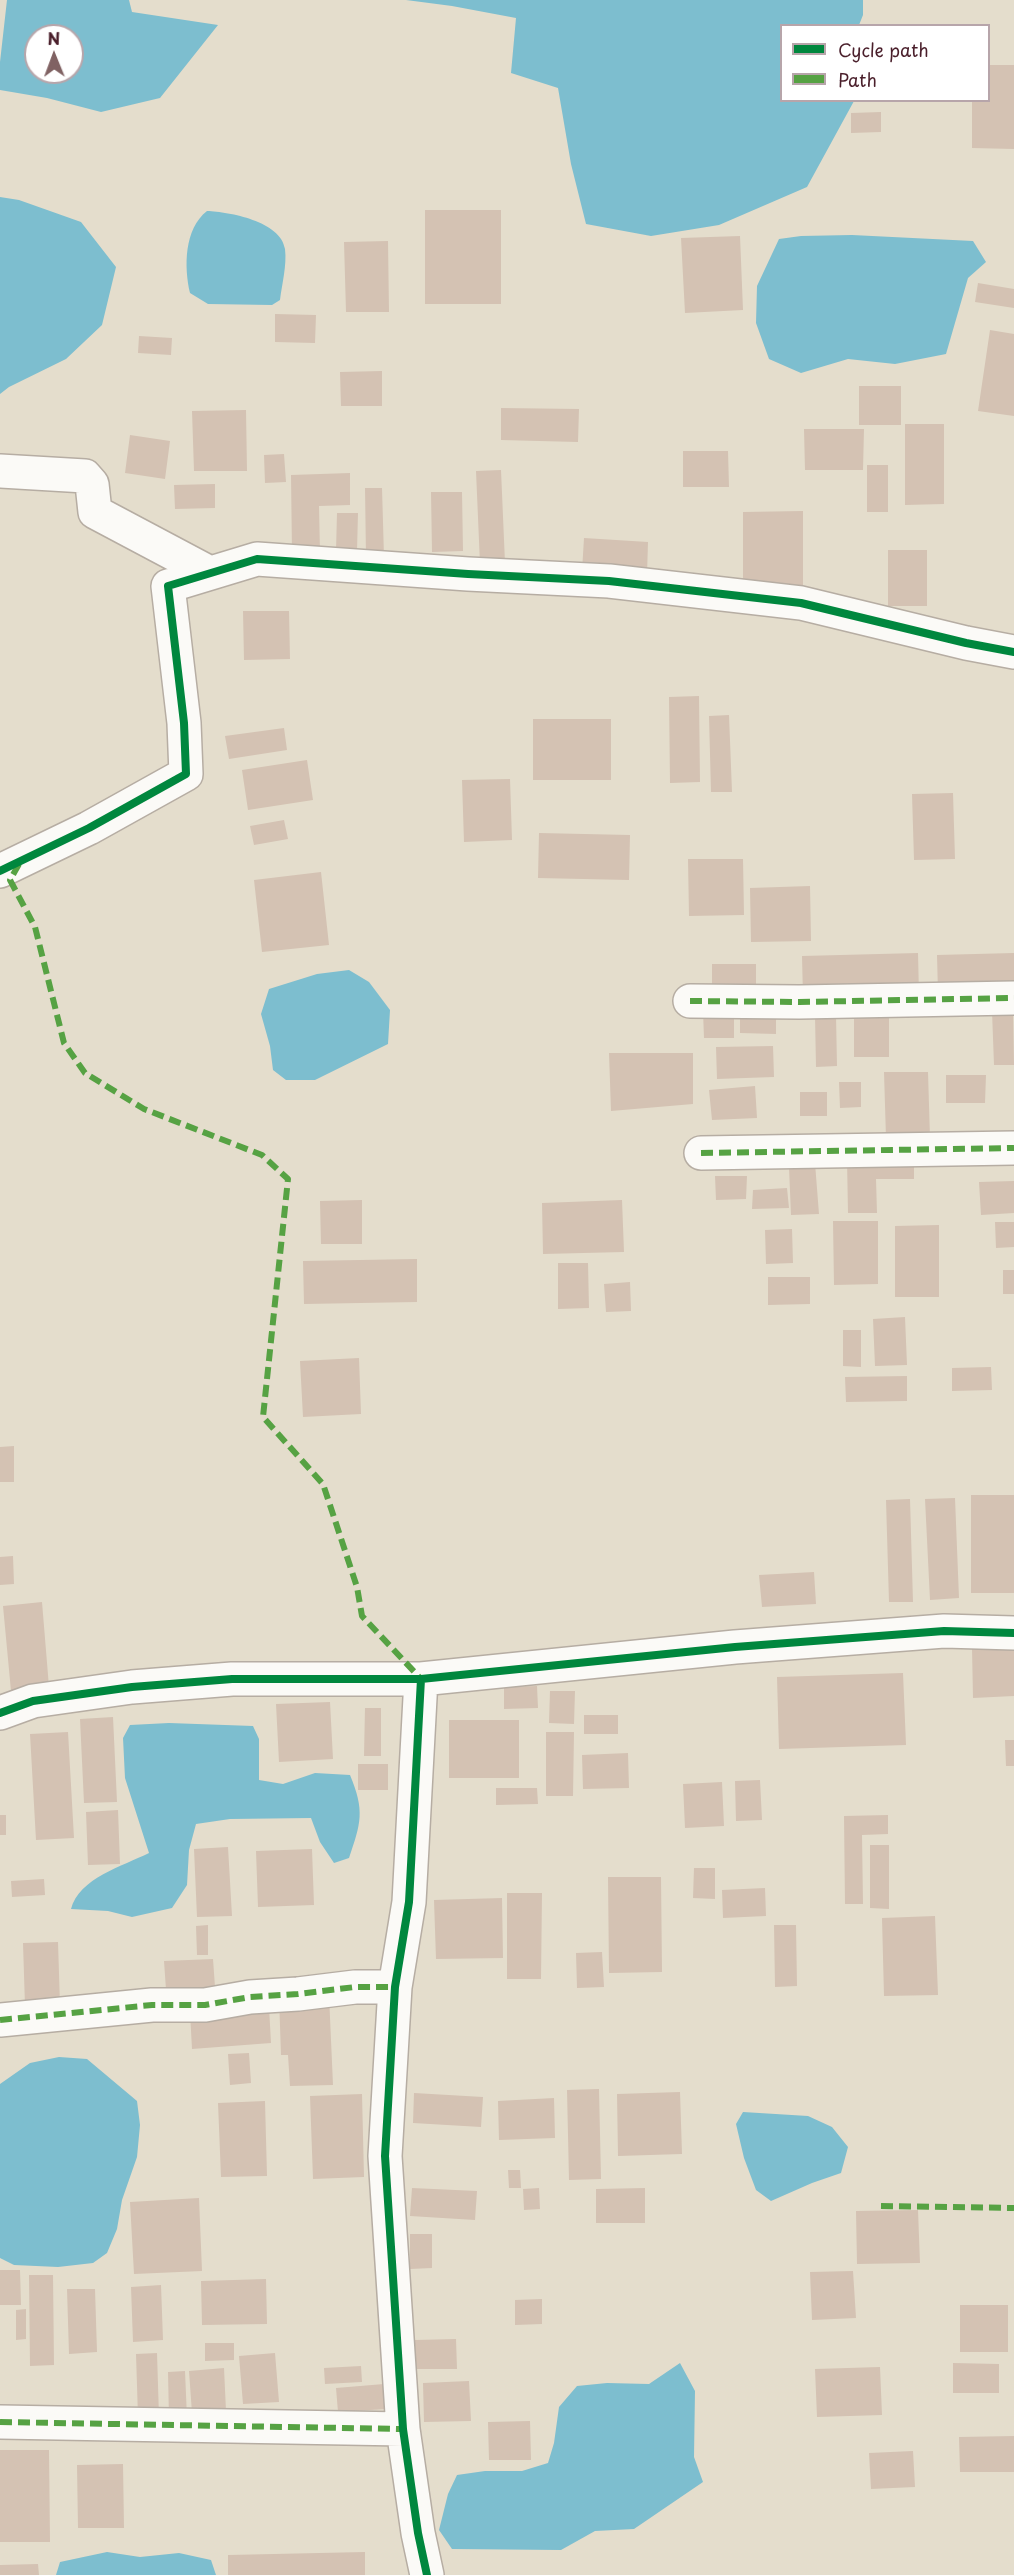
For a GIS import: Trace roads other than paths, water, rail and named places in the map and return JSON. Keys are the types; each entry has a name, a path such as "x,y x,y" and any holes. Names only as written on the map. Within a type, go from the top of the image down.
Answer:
{"street":[{"path":"0,471 85,476 92,484 95,512 208,572"},
{"path":"0,871 90,828 186,774 184,723 168,586 257,559 468,574 609,581 801,603 966,643 1014,652"},
{"path":"690,1001 799,1002 1014,998"},
{"path":"701,1153 1014,1148"},
{"path":"0,1713 33,1701 132,1687 232,1678 422,1679 735,1647 944,1631 1014,1632"},
{"path":"422,1679 409,1902 395,1987 385,2156 403,2429 418,2533 427,2575"},
{"path":"0,2020 152,2005 205,2005 250,1997 355,1987 395,1987"},
{"path":"0,2422 403,2429"}],"water":[{"path":"7,0 129,0 132,12 218,25 160,98 101,112 47,98 0,90 0,62"},
{"path":"406,0 863,0 863,15 859,24 780,24 780,102 853,102 807,187 719,225 651,236 586,224 571,164 558,88 511,73 516,18"},
{"path":"0,197 19,200 81,222 116,267 102,325 66,359 9,387 0,394"},
{"path":"207,211 228,213 253,220 274,231 281,239 285,249 285,261 280,300 272,305 208,304 190,293 187,260 190,238 199,219"},
{"path":"852,235 973,241 986,262 968,278 946,354 895,364 848,359 801,373 769,359 756,323 757,286 779,239"},
{"path":"349,970 369,982 390,1010 388,1044 315,1080 286,1080 273,1070 270,1046 261,1014 269,989 317,974"},
{"path":"169,1723 253,1726 259,1739 259,1780 283,1784 315,1773 350,1775 358,1798 360,1817 349,1858 334,1863 320,1842 311,1818 230,1819 196,1824 189,1850 187,1885 172,1908 132,1917 108,1911 71,1909 76,1898 92,1881 149,1853 125,1778 123,1738 130,1725"},
{"path":"59,2057 87,2059 137,2101 140,2125 137,2157 122,2200 117,2229 107,2253 93,2263 58,2267 14,2265 0,2258 0,2084 30,2063"},
{"path":"743,2112 808,2116 832,2127 848,2147 841,2173 771,2201 756,2190 744,2158 736,2124"},
{"path":"680,2363 695,2391 694,2457 703,2482 634,2529 595,2531 561,2550 452,2549 439,2530 448,2494 457,2475 485,2471 522,2471 548,2463 554,2443 559,2407 577,2386 607,2383 649,2384"},
{"path":"107,2552 140,2557 179,2553 211,2560 216,2575 56,2575 60,2562"}]}
